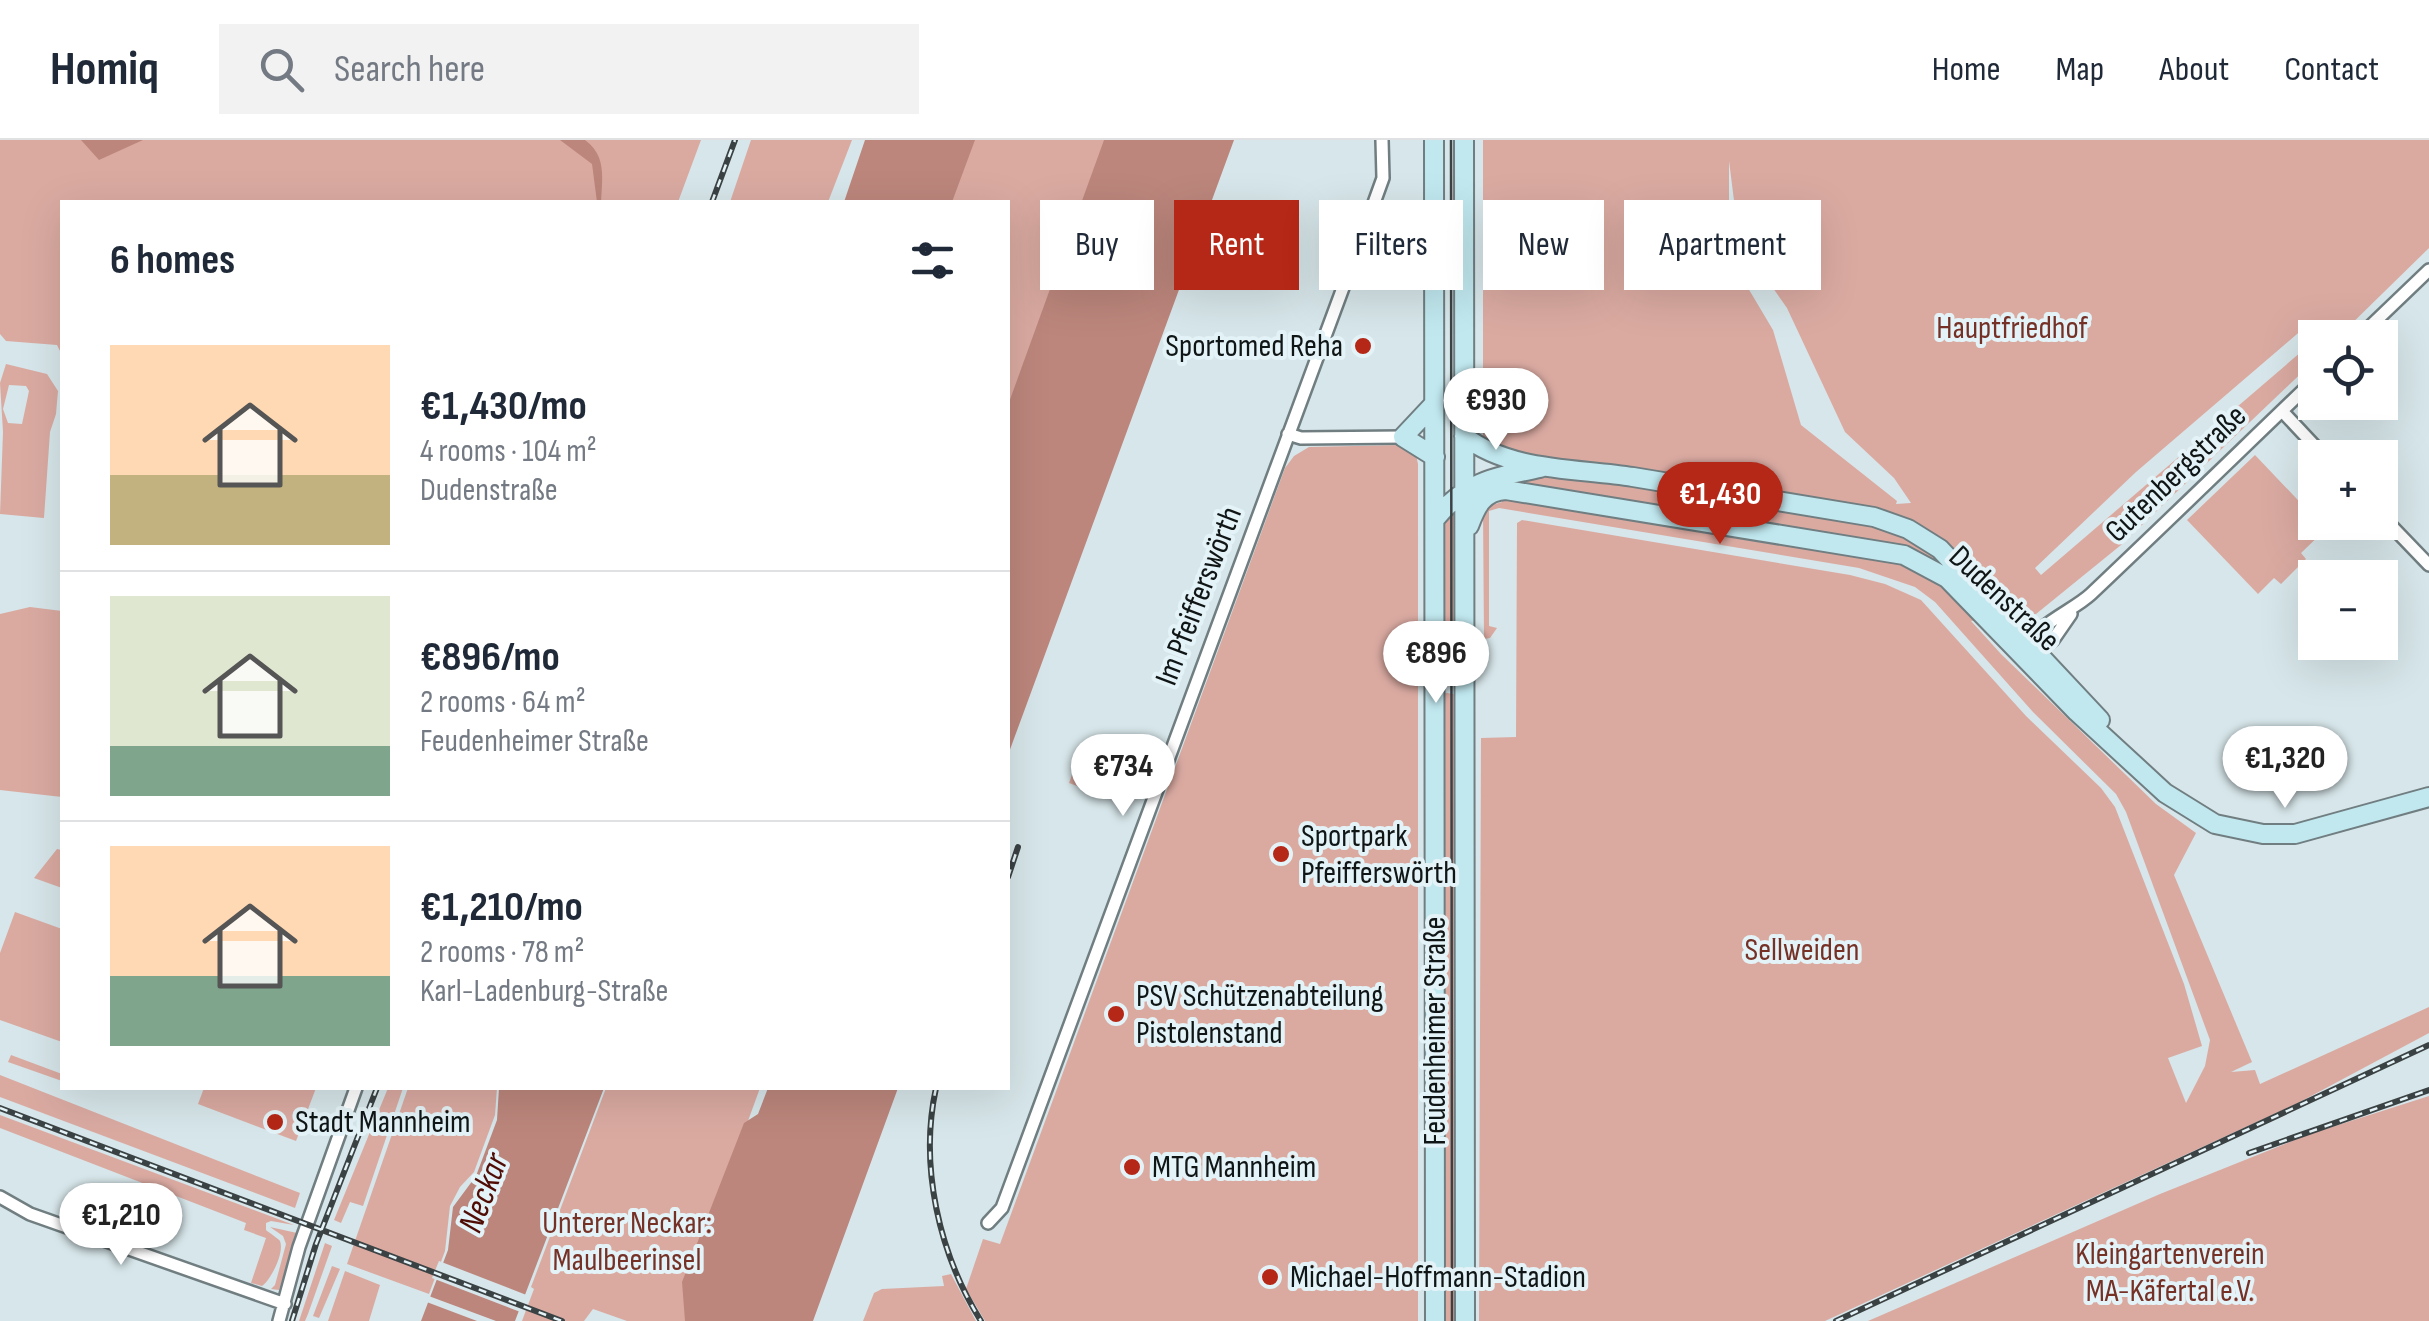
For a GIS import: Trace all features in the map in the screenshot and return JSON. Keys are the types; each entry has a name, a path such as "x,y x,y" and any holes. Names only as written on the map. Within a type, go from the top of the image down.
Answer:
{"main road":[{"name":"Feudenheimer Straße","path":"1434,140 1434,200"},
{"name":"Feudenheimer Straße","path":"1464,140 1465,1321"},
{"name":"Feudenheimer Straße","path":"1434,290 1435,1321"},
{"path":"1456,290 1464,307"},
{"path":"1434,404 1403,437 1434,457"},
{"name":"Dudenstraße","path":"1464,436 1495,455 1546,466 1874,517 1908,529 1954,562 2143,773 2183,806 2215,824 2263,834 2295,834 2429,797"},
{"name":"Dudenstraße","path":"1464,490 1546,466"},
{"path":"1434,518 1464,490"},
{"name":"Dudenstraße","path":"1464,541 1478,504 1495,491 1506,490 1878,548 1904,555 1947,578 2032,650"},
{"path":"1435,665 1448,686 1464,684"}],"street":[{"name":"Im Pfeifferswörth","path":"1374,200 1382,178 1382,140"},
{"path":"2377,320 2429,270"},
{"name":"Im Pfeifferswörth","path":"988,1223 1002,1208 1342,290"},
{"name":"Gutenbergstraße","path":"2032,650 2298,395"},
{"path":"2282,411 2309,440"},
{"path":"1288,434 1301,438 1403,437"},
{"path":"2398,532 2429,564"},
{"path":"279,1321 298,1246 355,1090"},
{"path":"0,1198 30,1214 284,1304"}],"green space":[{"path":"0,140 701,140 679,200 60,200 60,351 57,345 6,341 0,334"},
{"path":"751,140 852,140 829,200 731,200"},
{"path":"961,140 1105,140 1083,200 1040,200 1040,290 1051,290 1010,402 1010,200 938,200"},
{"path":"1453,140 1458,140 1458,200 1453,200"},
{"path":"1483,140 2429,140 2429,248 2355,320 2298,320 2298,333 2136,472 2035,568 2041,575 2298,355 2298,376 2121,545 2036,614 1971,621 2156,804 2196,833 2174,875 2252,1062 2231,1072 2255,1070 2260,1084 2429,1007 2429,1033 2298,1103 1825,1321 1479,1321 1481,738 1516,737 1517,523 1522,520 1850,575 1885,584 1921,600 2115,807 2184,984 2202,1046 2168,1058 2186,1103 2205,1066 2210,1040 2116,794 2033,712 1935,602 1915,587 1859,568 1499,508 1489,511 1489,626 1497,628 1490,638 1484,639 1483,511 1502,502 1502,449 1483,444 1483,290 1604,290 1604,200 1483,200","holes":["1729,161 1734,200 1821,200 1821,290 1774,290 1787,308 1845,432 1894,478 1911,503 1896,504 1801,425 1773,330 1749,290 1624,290 1624,200 1729,200"]},
{"path":"6,364 47,374 58,391 50,432 44,518 0,514 0,383","holes":["9,385 26,386 29,391 22,424 8,423 3,409"]},
{"name":"Sportpark Pfeifferswörth","path":"1401,445 1416,455 1418,464 1418,1321 985,1321 966,1289 983,1239 1000,1244 1285,468 1294,456 1309,447"},
{"path":"2255,455 2298,500 2298,540 2315,540 2301,553 2306,559 2298,560 2298,567 2281,584 2274,578 2258,594 2187,520"},
{"path":"1458,502 1455,681 1447,677 1441,543 1444,523"},
{"path":"30,607 60,611 60,797 0,790 0,614"},
{"path":"1441,692 1459,695 1459,1321 1441,1321"},
{"path":"1084,741 1140,762 1125,804 1069,783"},
{"path":"57,849 60,850 60,887 34,878"},
{"path":"15,912 60,928 60,1041 0,1020 0,953"},
{"path":"11,1055 60,1073 60,1080 8,1062"},
{"path":"0,1075 300,1193 295,1208 0,1097"},
{"name":"Stadt Mannheim","path":"203,1090 315,1090 296,1141 198,1104"},
{"path":"387,1090 402,1090 363,1206 350,1202 341,1223 334,1220"},
{"path":"407,1090 497,1090 495,1115 474,1172 450,1206 445,1251 429,1294 347,1264"},
{"name":"Unterer Neckar: Maulbeerinsel","path":"605,1090 759,1090 686,1291 685,1321 627,1321 593,1309 584,1321 522,1321 534,1289 531,1287"},
{"name":"Kleingartenverein MA-Käfertal e.V.","path":"2429,1096 2429,1321 1868,1321 2160,1194 2307,1135"},
{"path":"0,1115 294,1225 266,1223 266,1230 279,1240 281,1247 272,1273 262,1286 251,1283 266,1238 244,1230 246,1223 0,1128"},
{"path":"270,1227 297,1233 279,1290 271,1289 286,1244 283,1236"},
{"path":"325,1243 332,1246 305,1321 299,1321"},
{"path":"332,1266 340,1269 319,1318 313,1316"},
{"path":"345,1271 380,1285 369,1321 328,1321"},
{"path":"951,1274 976,1321 863,1321 874,1293 882,1289 944,1286 942,1276"}],"water":[{"path":"81,140 143,140 99,160"},
{"path":"560,140 585,140 597,153 602,168 601,200 597,200 592,164"},
{"path":"865,140 975,140 953,200 845,200"},
{"path":"1104,140 1234,140 1212,200 1174,200 1174,290 1179,290 1010,750 1010,399 1050,290 1154,290 1154,200 1082,200"},
{"name":"Neckar","path":"499,1090 603,1090 515,1321 421,1321 448,1250 453,1207 476,1176 497,1120"},
{"path":"767,1090 897,1090 813,1321 685,1321 682,1282 744,1123 758,1114"}],"pier":[{"path":"439,1261 529,1296 523,1313 432,1278"},
{"path":"426,1295 496,1321 477,1321 424,1301"}],"tram line":[{"path":"1451,140 1452,1321"}],"railway":[{"path":"713,200 735,140"},
{"path":"1010,871 1018,847"},
{"path":"1836,1321 2429,1045"},
{"path":"292,1321 316,1244 376,1090"},
{"path":"936,1090 930,1148 936,1209 954,1267 981,1321"},
{"path":"2249,1153 2429,1090"},
{"path":"0,1108 562,1321"}],"place":[{"name":"Sportomed Reha","path":"1363,346"},
{"name":"Sportpark Pfeifferswörth","path":"1281,854"},
{"name":"PSV Schützenabteilung Pistolenstand","path":"1116,1014"},
{"name":"Stadt Mannheim","path":"275,1122"},
{"name":"MTG Mannheim","path":"1132,1167"},
{"name":"Michael-Hoffmann-Stadion","path":"1270,1277"}],"park label":[{"name":"Hauptfriedhof","path":"2012,328"},
{"name":"Sellweiden","path":"1802,950"}]}
